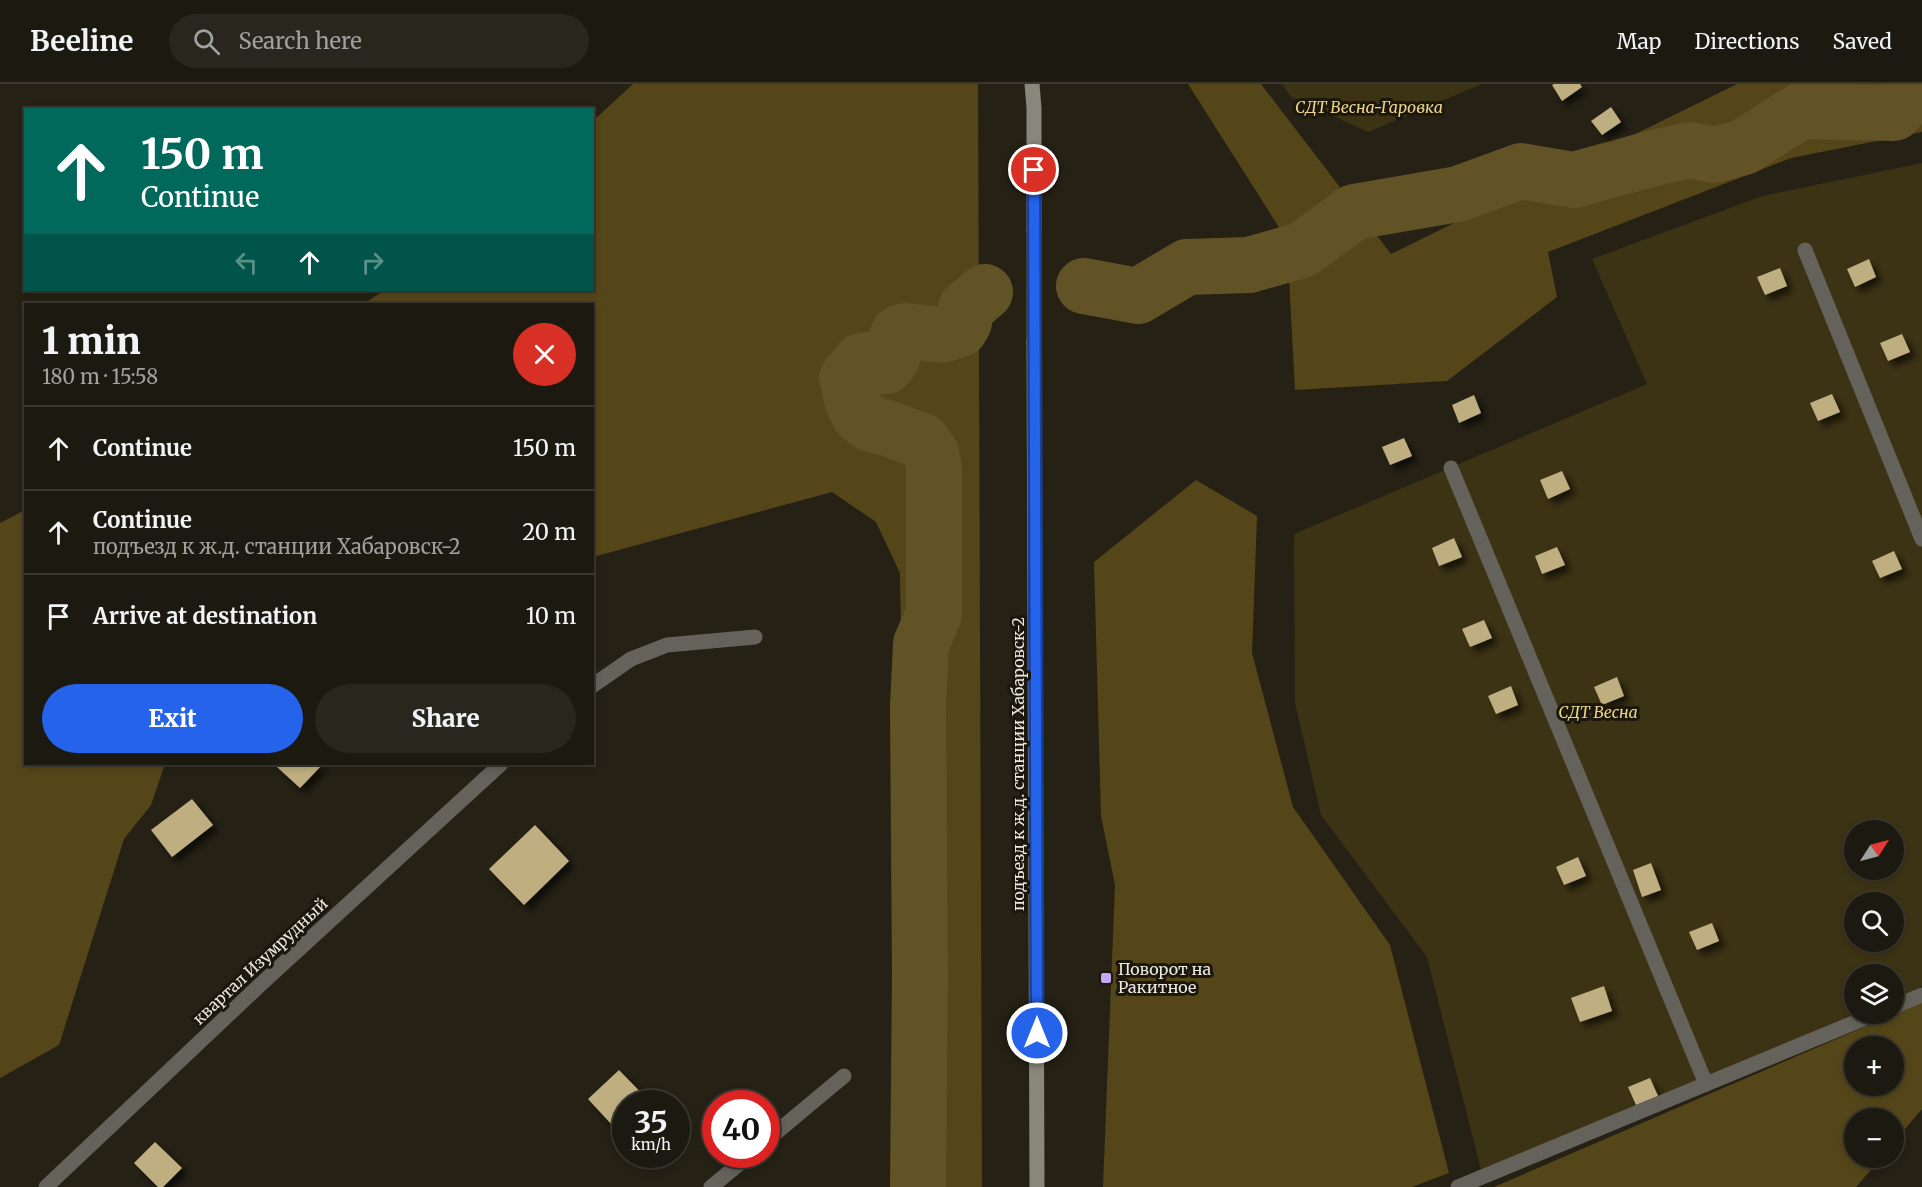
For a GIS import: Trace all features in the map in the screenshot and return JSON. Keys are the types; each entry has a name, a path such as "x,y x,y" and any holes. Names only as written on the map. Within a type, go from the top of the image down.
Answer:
{"street":[{"name":"подъезд к ж.д. станции Хабаровск-2","path":"1032,84 1034,108 1037,1187"},
{"path":"1805,250 1922,539"},
{"path":"1450,468 1706,1084"},
{"path":"594,685 631,659 667,645 754,637"},
{"name":"квартал Изумрудный","path":"46,1187 261,984 500,765"},
{"path":"1904,1002 1922,995"},
{"path":"1458,1187 1851,1024"},
{"path":"780,1129 844,1076"},
{"path":"711,1187 734,1168"}],"green space":[{"name":"СДТ Весна-Гаровка","path":"1282,84 1482,84 1368,132 1291,97"},
{"name":"СДТ Весна","path":"1922,163 1922,986 1904,994 1904,964 1844,964 1844,1021 1483,1178 1427,957 1321,815 1295,703 1294,534 1647,384 1592,259 1762,196"}],"shaded area":[{"path":"633,84 978,84 982,1187 910,1187 900,573 876,522 832,492 594,557 594,303 365,303 383,291 594,291 594,120"},
{"path":"1188,84 1261,84 1391,254 1737,84 1922,84 1922,132 1791,158 1548,252 1557,297 1447,381 1295,390 1287,240"},
{"path":"1196,480 1257,516 1252,653 1293,807 1390,945 1449,1173 1412,1187 1103,1187 1115,885 1101,816 1094,562"},
{"path":"24,511 24,765 165,765 151,805 124,839 59,1045 0,1078 0,523"},
{"path":"1922,1002 1922,1109 1904,1130 1904,1108 1844,1108 1844,1168 1872,1168 1856,1187 1494,1187 1871,1024 1904,1024 1904,1010"}],"building":[{"path":"1580,84 1582,87 1562,101 1552,85"},
{"path":"1611,107 1621,122 1602,135 1591,121"},
{"path":"1869,259 1876,277 1855,287 1847,269"},
{"path":"1780,268 1787,286 1765,295 1757,277"},
{"path":"1902,334 1910,352 1888,361 1880,343"},
{"path":"1832,394 1840,412 1818,421 1810,403"},
{"path":"1474,395 1481,413 1459,423 1452,405"},
{"path":"1404,438 1412,456 1390,465 1382,447"},
{"path":"1562,471 1570,489 1548,499 1540,480"},
{"path":"1454,538 1462,557 1439,566 1432,548"},
{"path":"1557,547 1565,565 1542,574 1535,556"},
{"path":"1894,551 1902,569 1880,578 1872,561"},
{"path":"1484,620 1492,638 1470,647 1462,629"},
{"path":"1617,677 1624,696 1602,705 1594,687"},
{"path":"1511,686 1518,705 1496,714 1488,696"},
{"path":"279,765 322,765 300,788 277,767"},
{"path":"192,799 213,825 172,857 151,830"},
{"path":"535,825 569,861 524,905 489,869"},
{"path":"1578,857 1586,876 1564,885 1556,867"},
{"path":"1651,863 1661,890 1642,897 1633,870"},
{"path":"1712,923 1719,941 1697,950 1689,932"},
{"path":"1604,986 1612,1011 1580,1022 1571,998"},
{"path":"619,1070 638,1090 612,1090 612,1125 588,1099"},
{"path":"1650,1078 1658,1096 1636,1105 1628,1087"},
{"path":"155,1142 182,1168 163,1187 158,1187 134,1163"}],"waterway":[{"path":"1084,286 1138,296 1187,267 1249,265 1302,250 1354,212 1458,194 1521,171 1574,180 1690,150 1714,155 1744,147 1800,111 1894,113 1921,84"},
{"path":"918,1187 920,974 918,706 921,644 934,614 934,468 931,453 922,441 871,424 859,415 847,378 861,361 867,360 880,366 886,366 892,358 899,333 906,331 942,335 960,329 964,322 966,308 985,292"}],"place":[{"name":"Поворот на Ракитное","path":"1106,978"}],"route":[{"path":"1034,170 1037,1033"}]}
